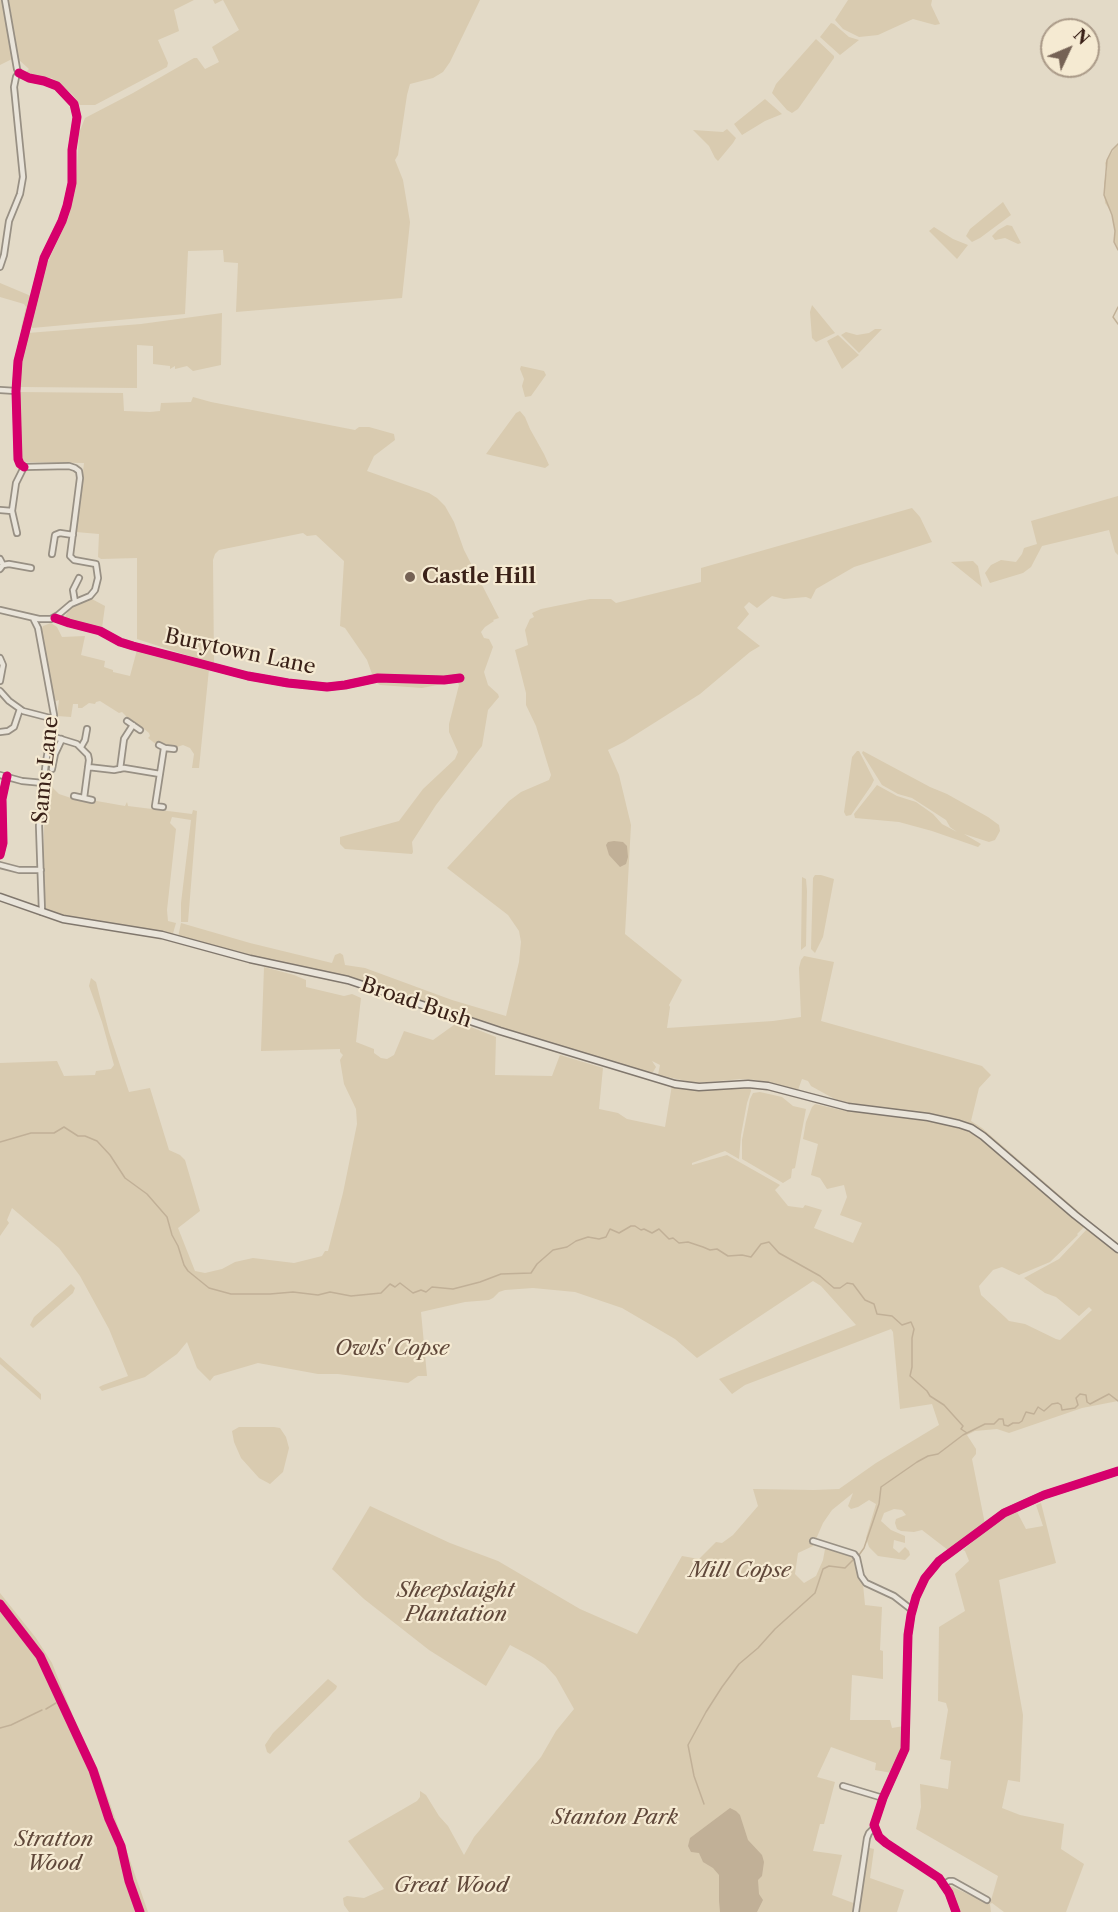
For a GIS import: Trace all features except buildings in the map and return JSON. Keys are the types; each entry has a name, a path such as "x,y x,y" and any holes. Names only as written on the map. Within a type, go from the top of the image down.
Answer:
{"main road":[{"name":"Broad Bush","path":"0,897 75,921 162,935 250,960 348,980 500,1031 675,1084 699,1087 748,1084 768,1086 864,1110 928,1117 971,1128 1118,1249"}],"street":[{"path":"0,610 44,620 55,618 69,605 89,597 94,592 98,572 96,564 76,561 71,557 79,471 73,466 61,465 24,467 18,459 16,391 22,341 44,258 67,206 72,183 72,150 77,117 74,104 57,86 28,78 19,73 5,0"},
{"path":"0,267 9,222 23,180 14,87 19,73"},
{"path":"0,390 16,391"},
{"path":"16,533 12,511 16,480 24,467"},
{"path":"0,510 12,511"},
{"path":"52,554 56,534 73,535"},
{"path":"0,559 1,567 9,564 31,568"},
{"path":"75,602 73,590 79,578"},
{"name":"Sams Lane","path":"33,618 38,628 54,708 39,826 42,912"},
{"name":"Burytown Lane","path":"55,618 100,631 120,642 149,651 248,676 288,683 327,687 378,678 444,680 460,678"},
{"path":"38,628 44,620"},
{"path":"0,658 3,665 0,681"},
{"path":"0,691 20,709 54,719"},
{"path":"0,732 14,727 20,709"},
{"path":"127,721 140,730"},
{"path":"120,769 124,741 133,725"},
{"path":"81,747 85,741 87,729"},
{"path":"51,736 74,742 89,758 84,798"},
{"path":"55,767 55,754 62,739"},
{"path":"155,806 161,746 174,749"},
{"path":"88,767 160,774"},
{"path":"0,775 22,781 43,783"},
{"path":"0,855 3,843 2,796 7,776"},
{"path":"74,796 93,800"},
{"path":"147,805 163,807"},
{"path":"0,865 19,870 41,870"},
{"path":"856,1912 867,1838 874,1827 883,1798 906,1749 908,1628 923,1581 935,1565 997,1517 1028,1501 1118,1471"},
{"path":"813,1541 854,1554 861,1576 866,1583 894,1596 912,1610"},
{"path":"843,1786 883,1798"},
{"path":"874,1827 886,1844 939,1878 949,1893 956,1912"},
{"path":"944,1885 953,1881 987,1900"}],"green space":[{"path":"0,0 2,0 12,59 0,65"},
{"path":"9,0 194,0 174,10 179,31 158,40 168,63 167,67 95,105 80,105 72,94 52,78 31,76 25,73 29,69 18,59"},
{"path":"223,0 480,0 443,72 433,78 410,84 407,95 398,155 395,160 403,180 410,222 402,298 236,312 238,263 224,262 223,250 188,251 185,314 32,328 30,325 46,266 69,216 77,169 79,133 85,118 194,58 197,58 205,69 219,62 212,47 239,30"},
{"path":"848,0 932,0 931,5 940,24 935,25 913,19 878,35 859,37 843,29 835,20"},
{"path":"831,23 849,37 859,40 840,55 820,37"},
{"path":"816,39 834,58 798,109 792,113 772,93 776,84"},
{"path":"765,99 782,114 742,135 734,124"},
{"path":"727,129 736,138 718,161 709,146 693,130 723,132"},
{"path":"1118,143 1118,250 1114,242 1112,213 1105,203 1104,183 1107,171 1105,163"},
{"path":"1003,202 1011,215 972,242 966,236 970,229"},
{"path":"1007,225 1012,226 1021,243 1018,244 1005,238 995,240 992,236"},
{"path":"934,227 968,245 957,259 929,231"},
{"path":"0,283 31,296 23,328 21,328 26,307 24,304 0,297"},
{"path":"812,305 835,333 816,342 812,338 810,312"},
{"path":"222,313 221,365 193,371 187,366 175,369 175,366 170,369 170,366 153,364 153,346 137,345 137,388 20,387 21,364 28,333 141,324"},
{"path":"875,329 882,329 859,353 841,335 846,332 857,335 869,333"},
{"path":"838,335 859,355 842,369 827,341"},
{"path":"521,366 544,371 546,375 531,396 525,397"},
{"path":"18,392 123,393 124,411 150,412 160,411 161,403 191,402 193,397 355,430 359,427 369,427 394,434 395,440 374,456 367,471 429,493 445,506 454,522 464,550 499,618 493,620 481,632 484,638 489,639 493,647 484,672 488,685 499,697 488,710 482,746 436,805 412,842 412,854 345,849 340,844 340,837 399,821 423,789 455,759 458,752 449,732 449,724 459,685 457,681 422,688 377,683 379,679 391,674 372,674 367,660 345,628 340,626 344,561 316,535 307,536 303,533 219,550 215,554 213,560 214,664 137,639 137,558 101,559 98,557 99,534 76,532 84,463 22,462"},
{"path":"520,411 549,465 545,468 486,454 516,413"},
{"path":"1118,496 1118,555 1115,552 1109,530 1042,546 1031,567 1023,573 990,583 985,573 991,565 1001,560 1016,562 1024,548 1037,544 1031,521"},
{"path":"912,508 920,517 932,542 854,567 816,589 811,599 806,597 784,599 772,596 757,608 749,602 744,607 749,614 737,628 760,646 700,694 608,750 619,775 631,825 625,934 682,980 669,1005 667,1028 801,1017 799,968 801,960 804,956 834,962 821,1021 982,1066 991,1075 979,1088 971,1121 1092,1223 1089,1223 971,1124 956,1119 840,1102 802,1079 798,1090 756,1080 696,1083 658,1075 660,1065 652,1061 656,1067 653,1072 646,1072 342,975 292,966 178,937 181,923 332,963 335,955 340,953 343,955 345,965 365,968 452,1000 506,1016 519,962 521,942 519,931 508,915 447,868 509,801 521,792 549,780 551,775 536,726 526,705 526,693 515,650 528,645 525,630 530,619 534,617 532,613 590,599 611,599 616,603 701,582 701,568"},
{"path":"973,561 978,566 982,587 951,562"},
{"path":"90,598 105,606 102,628 68,621 65,617 70,607"},
{"path":"51,623 57,627 62,637 85,636 81,655 105,661 104,667 113,672 130,676 137,650 209,669 199,768 192,768 194,754 190,748 183,745 174,748 159,743 157,745 148,738 149,733 143,728 133,723 122,712 119,713 100,701 95,704 89,703 82,708 78,708 78,704 73,704 71,717 57,716 59,700 53,699 41,631 43,626"},
{"path":"53,744 57,747 51,771 53,788 59,794 125,806 127,802 128,806 192,814 193,810 197,811 188,922 181,922 181,903 191,820 172,817 170,823 176,829 167,910 168,921 176,923 172,937 123,925 70,918 45,909 43,869 45,796 48,764"},
{"path":"857,751 874,780 851,815 846,816 844,812 852,757"},
{"path":"863,751 988,817 999,825 1000,831 995,840 989,842 964,834 981,844 978,847 899,822 855,818 854,814 877,785 897,796 916,802 933,814 942,824 957,832 946,820 912,798 898,794 882,785 862,753"},
{"path":"815,875 834,879 823,937 815,953 811,949 813,878"},
{"path":"802,877 806,879 807,891 806,946 801,950"},
{"path":"264,967 306,980 306,987 344,996 352,994 361,998 356,1042 374,1049 374,1053 381,1058 387,1059 394,1055 404,1031 433,1040 458,1022 496,1037 495,1075 552,1076 560,1055 603,1068 599,1109 618,1113 627,1119 665,1127 672,1085 704,1090 750,1087 739,1159 725,1151 692,1163 692,1165 727,1155 780,1185 775,1190 788,1206 803,1208 805,1205 822,1210 814,1228 853,1243 862,1223 840,1215 847,1197 844,1185 827,1189 820,1178 811,1175 818,1144 803,1139 806,1122 815,1104 841,1110 930,1121 963,1127 976,1133 1084,1227 1050,1262 1019,1275 1002,1267 993,1270 979,1286 981,1295 1009,1321 1025,1324 1056,1339 1060,1340 1092,1310 1089,1307 1079,1316 1056,1297 1045,1293 1024,1278 1059,1259 1087,1229 1118,1253 1118,1401 1082,1408 1009,1433 997,1429 975,1431 967,1435 976,1449 976,1454 972,1459 985,1524 956,1547 948,1550 922,1530 914,1532 897,1529 896,1519 906,1515 902,1510 894,1509 884,1513 881,1521 891,1530 905,1536 905,1543 894,1540 893,1548 899,1553 905,1547 910,1555 905,1560 878,1556 869,1547 866,1538 876,1504 869,1500 851,1509 848,1506 853,1493 832,1510 823,1523 813,1546 798,1553 795,1574 804,1583 816,1576 825,1549 830,1547 854,1557 858,1575 863,1584 865,1605 882,1607 880,1650 883,1651 883,1679 852,1675 850,1720 890,1720 892,1728 904,1726 903,1749 892,1773 875,1770 876,1763 831,1747 817,1777 835,1782 824,1824 820,1824 813,1851 842,1855 832,1895 856,1904 866,1847 874,1849 870,1878 904,1890 897,1912 349,1912 344,1905 343,1898 347,1896 364,1898 384,1889 348,1841 417,1801 420,1791 426,1795 448,1826 464,1855 474,1837 541,1757 556,1731 574,1709 556,1677 545,1665 531,1656 510,1645 486,1686 429,1650 364,1599 332,1569 370,1506 450,1543 498,1561 580,1609 637,1634 682,1556 699,1559 716,1542 722,1543 733,1535 758,1506 753,1489 839,1489 876,1463 939,1425 932,1404 900,1409 891,1329 745,1385 732,1394 719,1379 856,1325 821,1286 813,1281 697,1358 675,1339 622,1308 575,1292 533,1288 505,1290 489,1300 465,1302 421,1312 427,1376 418,1376 408,1383 338,1374 318,1374 258,1363 214,1376 210,1381 197,1368 187,1342 177,1354 145,1377 102,1391 99,1387 128,1376 109,1329 80,1276 59,1248 12,1208 7,1220 9,1223 0,1236 0,1063 57,1061 64,1076 95,1075 96,1071 111,1069 114,1065 89,986 91,978 96,982 109,1032 129,1092 150,1088 169,1150 185,1160 200,1211 178,1228 195,1271 205,1273 253,1258 294,1263 322,1256 325,1251 328,1251 343,1193 357,1124 356,1109 344,1084 340,1060 343,1055 340,1049 261,1051"},
{"path":"760,1092 782,1097 793,1106 806,1109 795,1168 792,1169 791,1178 783,1183 742,1159 742,1140 750,1099 753,1093"},
{"path":"71,1284 75,1288 73,1293 33,1328 30,1325 34,1317"},
{"path":"0,1357 41,1394 41,1400 0,1364"},
{"path":"239,1427 280,1428 286,1437 289,1448 283,1472 270,1484 259,1478 241,1458 232,1431"},
{"path":"1041,1503 1056,1563 999,1580 1023,1715 1020,1782 1008,1780 1002,1808 1020,1815 1064,1824 1061,1849 1084,1864 1066,1912 1004,1912 992,1903 990,1904 998,1876 916,1829 921,1807 920,1784 948,1789 951,1761 940,1759 948,1710 946,1703 938,1701 939,1627 965,1611 955,1574 969,1561 963,1550 990,1527 1016,1510 1026,1529 1043,1526 1036,1505"},
{"name":"Stratton Wood","path":"0,1593 36,1638 52,1663 77,1726 99,1772 148,1912 0,1912"},
{"path":"328,1679 337,1686 336,1689 270,1754 267,1752 265,1745 273,1733"},
{"path":"946,1884 990,1904 991,1912 954,1912"}],"shaded area":[{"path":"614,841 623,842 627,846 626,864 620,867 609,855 606,845"},
{"path":"730,1808 740,1815 748,1840 762,1855 764,1862 762,1876 758,1880 759,1894 763,1900 757,1912 720,1912 719,1875 703,1862 699,1853 691,1852 688,1846 690,1838"}],"waterway":[{"path":"1118,144 1107,160 1104,195 1112,215 1115,231 1114,242 1118,250"},
{"path":"1118,307 1113,317 1118,324"},
{"path":"0,1142 31,1133 54,1133 64,1127 78,1136 97,1141 110,1155 125,1178 147,1194 167,1217 172,1235 188,1271 209,1288 231,1294 293,1292 318,1295 330,1292 351,1296 381,1293 390,1284 395,1287 400,1283 413,1293 421,1290 426,1292 432,1287 453,1289 501,1274 531,1273 537,1264 553,1250 567,1247 588,1237 599,1239 606,1237 610,1229 619,1233 631,1226 652,1233 659,1229 669,1239 673,1238 679,1243 688,1242 710,1250 717,1249 728,1256 751,1257 761,1244 769,1242 779,1253 820,1276 834,1288 840,1288 847,1283 853,1284 865,1300 874,1304 877,1314 892,1316 902,1325 911,1322 914,1329 910,1376 930,1396 944,1405 963,1426 961,1429 967,1433"},
{"path":"859,1555 864,1548 879,1504 881,1487 917,1462 938,1454 963,1435 985,1424 994,1424 999,1419 1003,1419 1004,1425 1008,1426 1022,1421 1026,1412 1034,1414 1038,1407 1044,1411 1052,1404 1058,1403 1062,1410 1075,1408 1078,1405 1076,1398 1080,1394 1086,1395 1087,1402 1090,1404 1109,1394 1118,1401"},
{"path":"704,1804 694,1776 688,1745 706,1712 739,1664 815,1593 823,1569 829,1566 845,1568 854,1559"},
{"path":"46,1709 56,1703"},
{"path":"0,1728 42,1710"}],"cycle path":[{"path":"19,73 57,86 74,104 77,117 72,150 72,183 67,206 44,258 18,361 16,391 18,459 24,467"},
{"path":"55,618 100,631 133,646 248,676 288,683 327,687 378,678 444,680 460,678"},
{"path":"0,855 3,843 2,799 7,776"},
{"path":"956,1912 949,1893 939,1878 886,1843 879,1837 874,1825 883,1798 905,1749 908,1635 916,1597 925,1578 939,1561 1004,1513 1044,1495 1118,1471"},
{"path":"0,1604 40,1656 93,1770 109,1819 121,1846 129,1881 140,1912"}],"place":[{"name":"Castle Hill","path":"410,577"}],"park label":[{"name":"Owls' Copse","path":"392,1349"},
{"name":"Mill Copse","path":"740,1571"},
{"name":"Sheepslaight Plantation","path":"456,1603"},
{"name":"Stanton Park","path":"615,1818"},
{"name":"Great Wood","path":"451,1886"}]}
